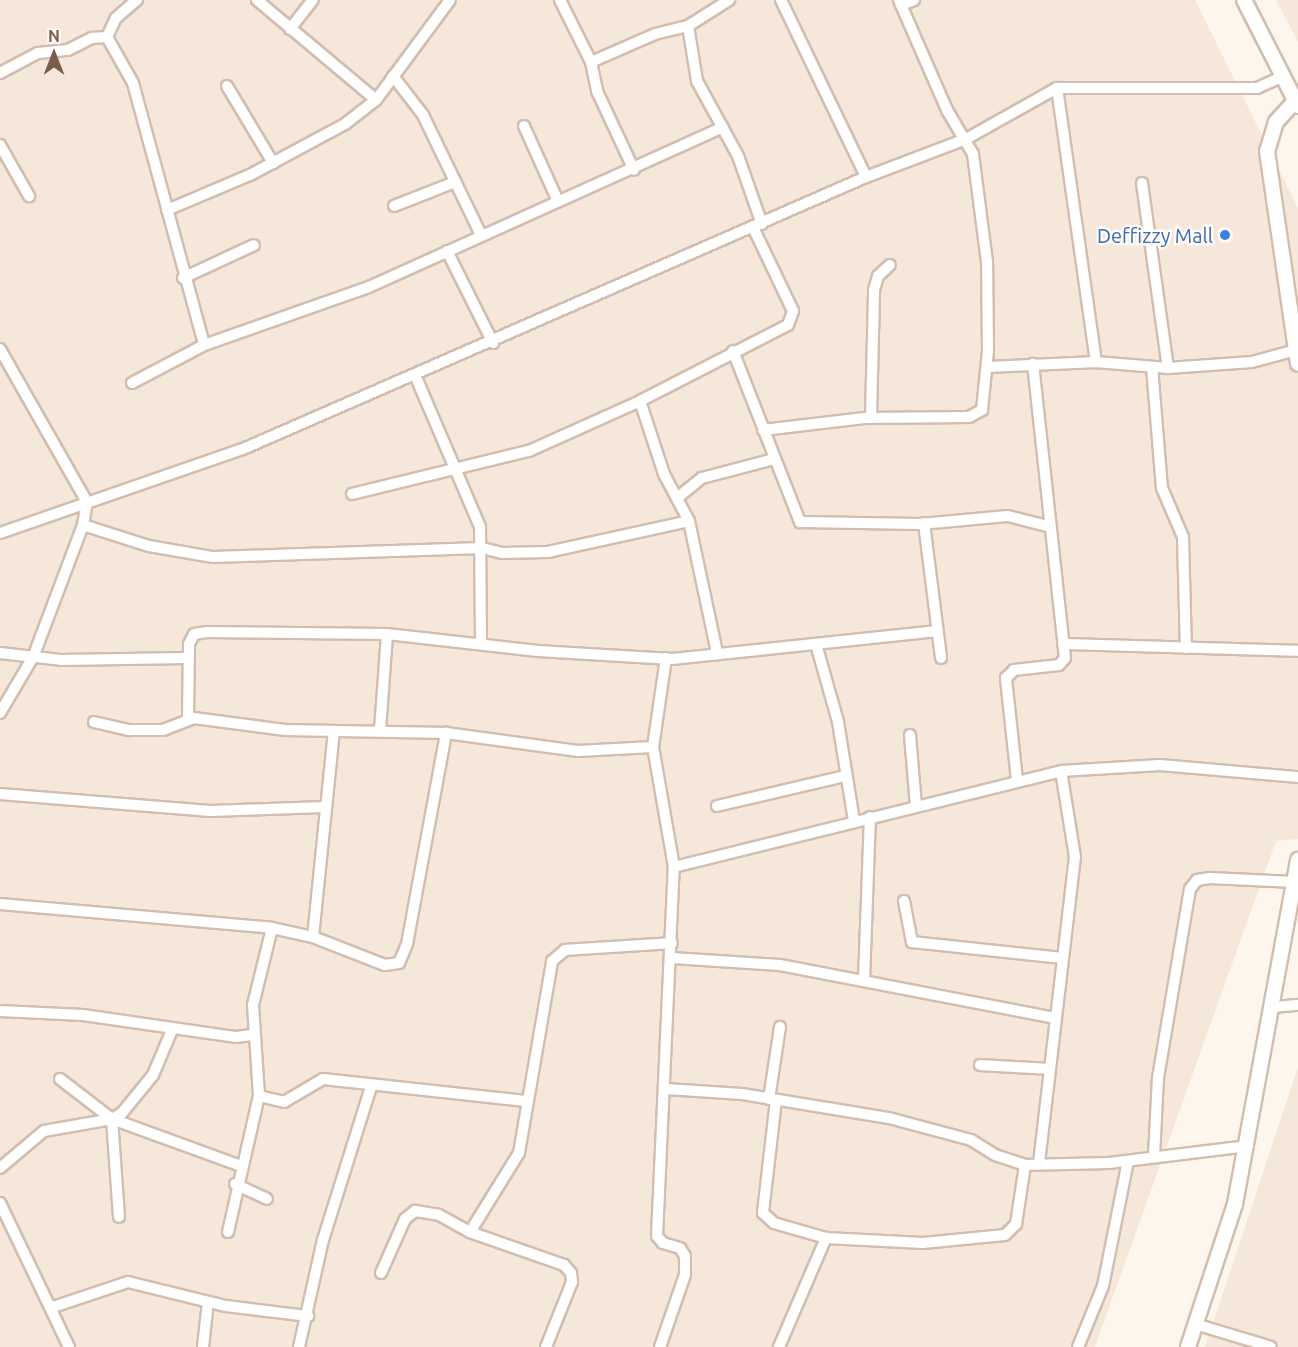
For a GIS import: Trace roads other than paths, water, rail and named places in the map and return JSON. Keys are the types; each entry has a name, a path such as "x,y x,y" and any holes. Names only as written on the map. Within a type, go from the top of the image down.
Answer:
{"street":[{"path":"107,37 116,18 137,0"},
{"path":"256,0 376,100"},
{"path":"290,29 313,0"},
{"path":"167,210 273,163 337,129 376,100 450,0"},
{"path":"560,0 591,62 597,91 634,170"},
{"path":"591,62 655,34 688,26 729,0"},
{"path":"781,0 866,177"},
{"path":"764,430 872,417 969,417 982,410 988,367 987,262 973,154 947,110 900,2 914,0"},
{"path":"988,367 1096,362 1168,368 1297,357 1267,151 1276,122 1297,104 1244,0"},
{"path":"352,494 459,470 529,451 640,401 793,319 757,226 723,127 697,81 688,26"},
{"path":"0,73 38,53 68,50 92,38 107,37"},
{"path":"107,37 133,83 183,278 204,345"},
{"path":"393,76 418,106 481,235"},
{"path":"0,533 243,449 493,343 866,177 966,139 1058,88 1257,88 1284,76"},
{"path":"227,86 273,163"},
{"path":"1058,88 1096,362"},
{"path":"524,126 557,199"},
{"path":"132,383 204,345 369,287 557,199 634,170 723,127"},
{"path":"0,145 29,196"},
{"path":"394,206 455,182"},
{"path":"1142,183 1168,368"},
{"path":"183,278 254,245"},
{"path":"447,251 493,343"},
{"path":"872,417 874,290 878,276 890,265"},
{"path":"0,349 87,502 83,525 33,657 0,713"},
{"path":"733,351 800,522 924,523 1008,516 1047,526"},
{"path":"1017,780 1006,678 1014,670 1064,663 1047,526 1044,437 1033,364"},
{"path":"1152,367 1162,488 1183,537 1186,648"},
{"path":"415,375 459,470 480,527 482,548 481,644"},
{"path":"640,401 677,498 689,521 717,653"},
{"path":"677,498 702,478 774,459"},
{"path":"83,525 140,543 213,557 482,548 502,553 548,552 689,521"},
{"path":"924,523 941,658"},
{"path":"188,718 186,658 194,634 207,632 387,634 481,644 666,658 938,631"},
{"path":"380,730 387,634"},
{"path":"816,644 837,722 854,821"},
{"path":"1063,644 1298,651"},
{"path":"0,653 33,657 186,658"},
{"path":"660,1347 685,1275 686,1256 680,1248 663,1243 657,1236 666,1089 674,867 653,747 666,658"},
{"path":"94,722 129,730 163,730 188,718 334,731 380,730 446,733 578,751 653,747"},
{"path":"313,936 334,731"},
{"path":"0,904 272,928 313,936 385,964 399,963 407,944 446,733"},
{"path":"910,735 915,806"},
{"path":"674,867 1017,780 1061,771 1160,765 1298,777"},
{"path":"1039,1163 1075,856 1061,771"},
{"path":"717,806 845,776"},
{"path":"0,794 210,811 325,807"},
{"path":"864,981 870,817"},
{"path":"1188,1347 1235,1204 1248,1146 1298,860"},
{"path":"1154,1156 1158,1078 1190,889 1197,880 1210,878 1294,882"},
{"path":"904,902 912,942 1062,958"},
{"path":"228,1232 235,1184 259,1096 252,1035 253,1005 272,928"},
{"path":"470,1232 512,1171 541,1036 545,984 558,954 672,943"},
{"path":"672,958 736,959 1056,1018"},
{"path":"1273,1007 1298,1005"},
{"path":"0,1011 83,1015 172,1030 252,1035"},
{"path":"780,1027 764,1213 774,1223 826,1238 923,1243 1005,1235 1016,1224 1025,1165"},
{"path":"0,1168 44,1131 112,1119 153,1075 172,1030"},
{"path":"980,1065 1050,1069"},
{"path":"60,1078 112,1119 241,1166"},
{"path":"259,1096 284,1102 323,1078 371,1087 526,1101"},
{"path":"298,1347 308,1316 323,1240 371,1087"},
{"path":"666,1089 772,1099 939,1129 1025,1165 1128,1161 1248,1146"},
{"path":"112,1119 119,1217"},
{"path":"1078,1347 1103,1286 1128,1161"},
{"path":"235,1184 267,1199"},
{"path":"0,1203 53,1307 69,1347"},
{"path":"381,1273 405,1219 415,1211 439,1215 470,1232 564,1265 571,1273 572,1282 546,1347"},
{"path":"779,1347 826,1238"},
{"path":"53,1307 112,1283 128,1282 207,1302 308,1316"},
{"path":"203,1347 207,1302"},
{"path":"1195,1324 1271,1347"}],"place":[{"name":"Deffizzy Mall","path":"1225,235"}]}
